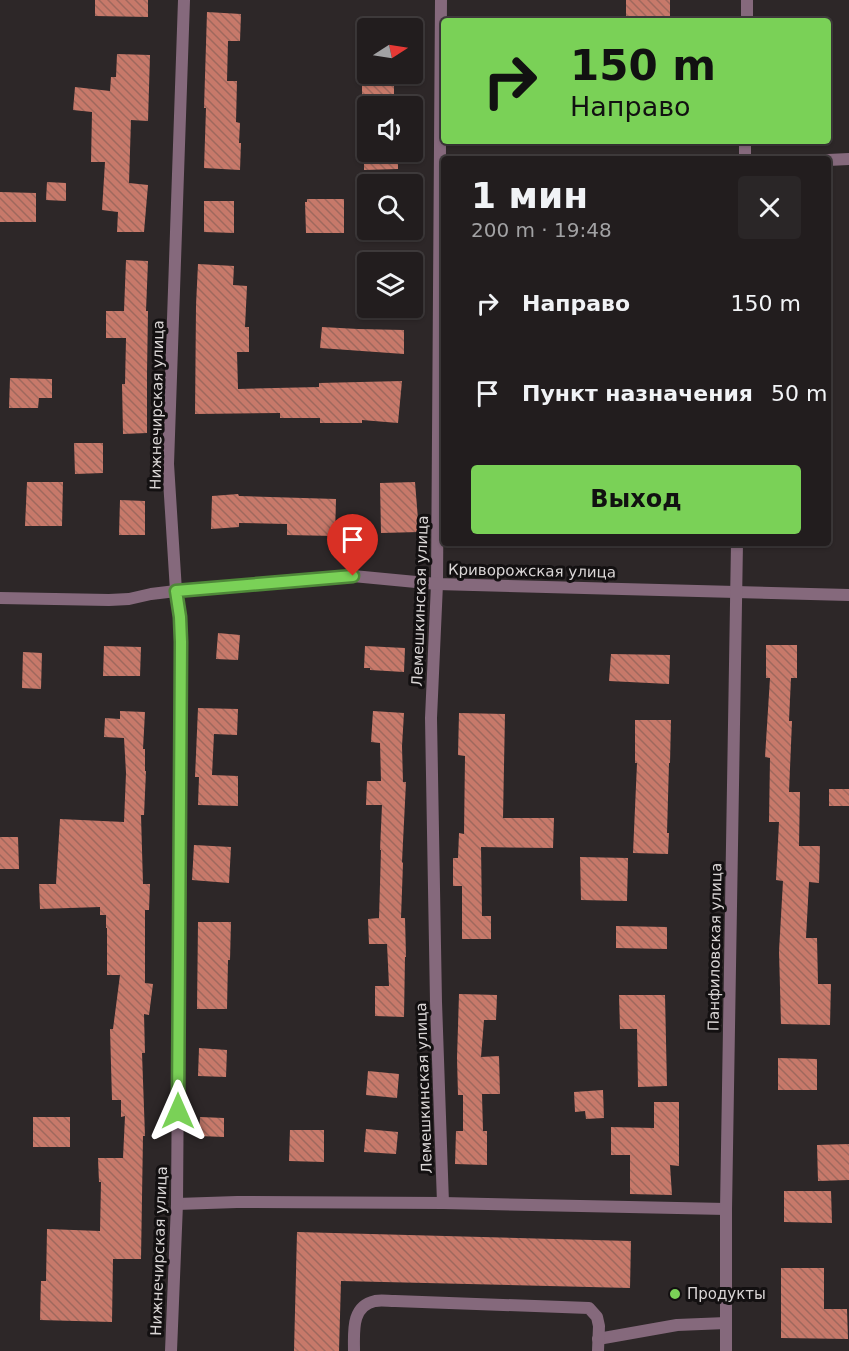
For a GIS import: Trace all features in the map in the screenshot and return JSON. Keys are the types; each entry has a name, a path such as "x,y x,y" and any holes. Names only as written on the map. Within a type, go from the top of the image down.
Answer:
{"street":[{"name":"Нижнечирская улица","path":"171,1351 177,1204 181,642 168,464 184,0"},
{"name":"Лемешкинская улица","path":"441,0 437,584 431,718 436,1002 443,1203"},
{"path":"747,0 747,18"},
{"path":"831,160 849,159"},
{"name":"Панфиловская улица","path":"726,1351 726,1209 737,546"},
{"name":"Криворожская улица","path":"0,598 129,599 176,591 353,576 437,584 849,595"},
{"path":"177,1204 443,1203 726,1209"},
{"path":"354,1351 354,1320 360,1308 373,1301 589,1308 597,1317 598,1345 677,1325 726,1323"}],"building":[{"path":"95,0 148,0 148,17 95,16"},
{"path":"626,0 670,0 670,18 626,18"},
{"path":"207,12 241,14 240,41 228,41 227,81 237,81 236,122 240,123 240,170 204,168"},
{"path":"117,54 150,55 148,121 131,120 129,183 148,185 144,232 117,232 118,212 102,210 105,162 91,162 92,112 73,110 75,87 110,91 111,77 116,77"},
{"path":"362,84 394,84 394,96 362,96"},
{"path":"364,162 398,162 398,169 364,170"},
{"path":"47,182 66,183 66,201 46,200"},
{"path":"0,192 36,193 36,222 0,222"},
{"path":"307,199 344,199 344,233 306,233 305,202"},
{"path":"204,201 234,201 234,233 204,232"},
{"path":"126,260 148,261 147,433 123,434 122,384 125,384 126,338 106,338 106,311 124,311"},
{"path":"198,264 234,266 233,285 247,286 245,327 249,327 249,352 237,352 238,389 319,387 319,383 402,381 398,423 362,420 362,423 320,423 320,418 280,418 280,413 195,414"},
{"path":"322,327 404,330 404,354 320,348"},
{"path":"10,378 52,379 52,398 39,398 38,408 9,408"},
{"path":"74,443 103,443 103,473 75,474"},
{"path":"27,482 63,482 62,526 25,526"},
{"path":"415,482 419,532 381,533 380,483"},
{"path":"238,494 239,496 336,499 335,536 287,535 287,524 239,523 239,527 211,529 212,496"},
{"path":"120,500 145,501 145,535 119,535"},
{"path":"218,633 240,635 238,660 216,659"},
{"path":"766,645 797,645 797,678 791,678 789,792 800,792 799,846 820,846 819,883 809,882 806,938 817,938 818,984 831,984 830,1025 781,1024 779,951 783,881 776,880 779,822 769,822 770,758 765,757 770,678 766,678"},
{"path":"104,646 141,647 140,676 103,676"},
{"path":"365,646 405,648 404,672 364,668"},
{"path":"23,652 42,653 41,689 22,688"},
{"path":"611,654 670,655 669,684 609,681"},
{"path":"198,708 238,709 237,735 214,734 212,775 238,776 238,806 198,805 199,777 195,777"},
{"path":"120,711 145,712 143,749 145,749 146,771 144,815 141,815 143,884 150,884 149,910 145,910 145,983 153,984 149,1015 144,1014 145,1053 142,1053 145,1136 143,1136 141,1259 113,1259 112,1322 40,1320 41,1281 46,1281 47,1229 100,1231 101,1182 99,1182 98,1158 123,1158 125,1116 121,1117 121,1100 112,1100 110,1029 113,1029 120,975 107,975 106,915 100,915 100,907 40,909 39,884 56,884 60,819 124,822 126,773 124,738 104,737 105,718 120,719"},
{"path":"373,711 404,713 403,782 406,782 401,918 405,918 404,1017 375,1016 375,986 389,986 387,944 369,944 368,919 379,918 382,805 366,805 367,781 381,781 380,743 371,742"},
{"path":"459,713 505,714 503,818 554,818 553,848 481,847 482,916 491,916 491,939 462,939 462,886 453,886 453,858 458,858 459,833 464,834 465,756 458,755"},
{"path":"635,720 671,720 668,854 633,853 637,763 635,763"},
{"path":"829,789 849,789 849,806 829,806"},
{"path":"0,837 18,837 19,869 0,869"},
{"path":"194,845 231,847 229,883 192,880"},
{"path":"580,857 628,858 627,901 581,900"},
{"path":"198,922 231,922 227,1009 197,1009"},
{"path":"616,926 667,927 667,949 616,948"},
{"path":"459,994 497,995 496,1020 484,1020 481,1057 499,1056 500,1094 482,1094 483,1131 487,1131 487,1165 455,1164 456,1131 463,1131 463,1095 458,1095"},
{"path":"619,995 665,995 667,1086 638,1087 637,1029 620,1029"},
{"path":"199,1048 227,1050 226,1077 198,1076"},
{"path":"778,1058 817,1059 817,1090 778,1090"},
{"path":"368,1071 399,1074 397,1098 366,1095"},
{"path":"603,1090 604,1118 586,1119 585,1111 575,1112 574,1092"},
{"path":"654,1102 679,1102 679,1166 670,1165 672,1195 630,1194 630,1155 611,1155 611,1127 654,1128"},
{"path":"33,1117 70,1117 70,1147 33,1147"},
{"path":"200,1117 224,1118 224,1137 199,1136"},
{"path":"366,1129 398,1132 396,1154 364,1152"},
{"path":"290,1130 324,1130 324,1162 289,1161"},
{"path":"849,1144 849,1180 818,1181 817,1145"},
{"path":"784,1191 831,1191 832,1223 784,1222"},
{"path":"297,1232 631,1241 630,1288 341,1281 339,1351 294,1351"},
{"path":"781,1268 824,1268 824,1309 847,1309 848,1339 781,1338"}],"place":[{"name":"Продукты","path":"675,1294"}],"route":[{"path":"178,1111 181,642 176,591 353,576"}]}
